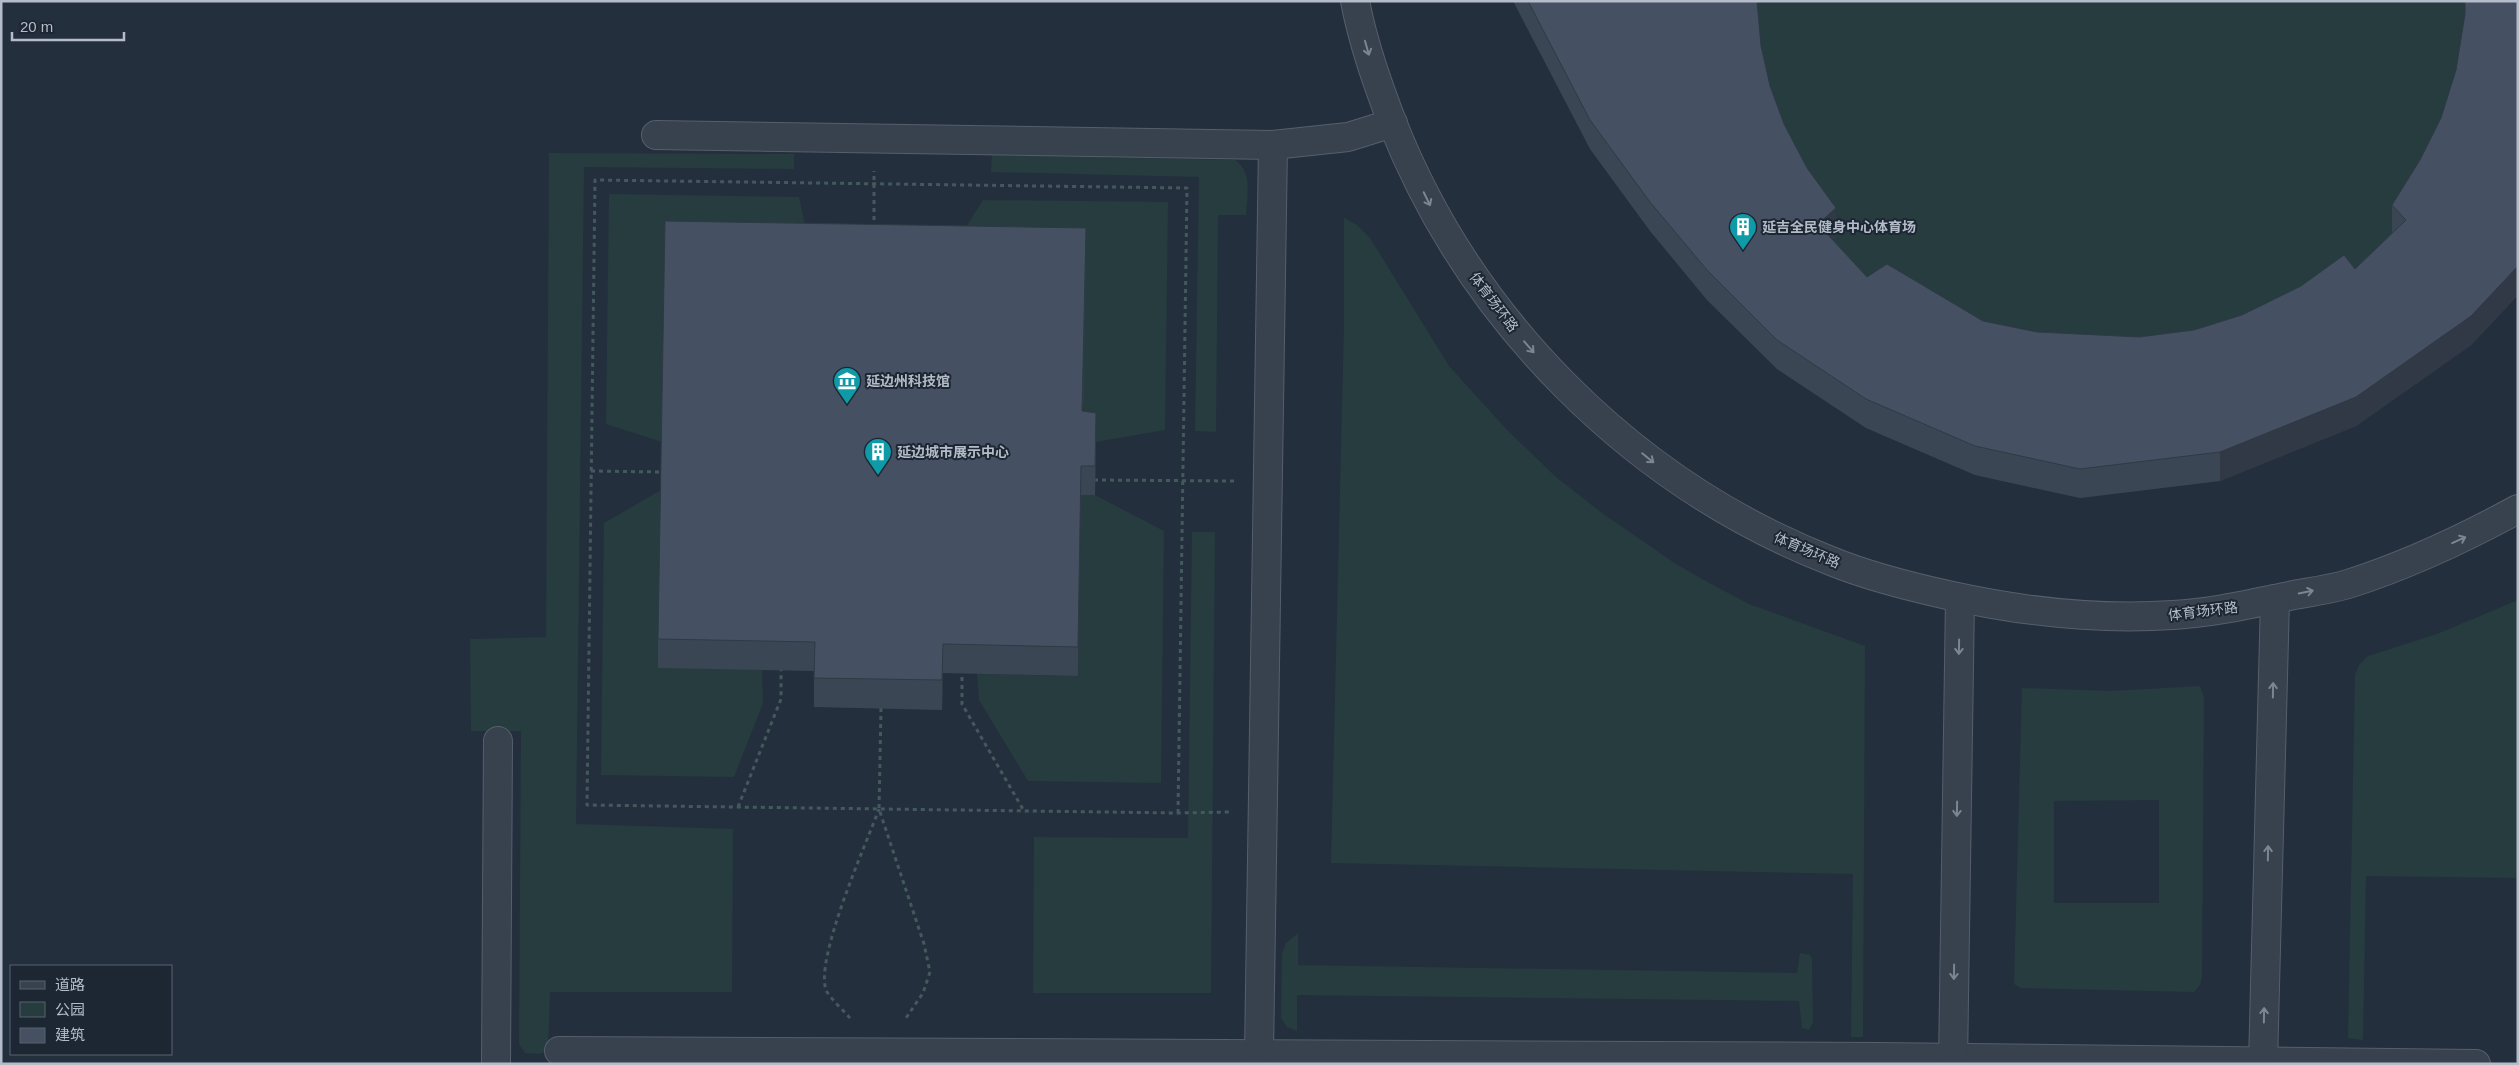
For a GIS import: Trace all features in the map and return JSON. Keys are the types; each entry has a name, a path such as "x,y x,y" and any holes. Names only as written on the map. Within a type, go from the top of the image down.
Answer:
{"street":[{"name":"体育场环路","path":"1355,1 1378,86 1403,149 1432,209 1467,267 1514,329 1552,373 1601,420 1661,468 1709,500 1768,533 1830,561 1885,580 2013,609 2066,615 2120,617 2173,615 2226,610 2345,585 2409,563 2471,535 2518,510"},
{"path":"656,135 1273,145 1348,137 1393,123"},
{"path":"1259,1054 1273,145"},
{"path":"1953,1061 1960,598"},
{"path":"2263,1062 2275,599"},
{"path":"496,1064 498,741"},
{"path":"560,1051 881,1058 1259,1054 2476,1064"}],"path":[{"path":"874,233 875,139"},
{"path":"1178,813 1187,188 596,180 587,805 1178,813 1262,812"},
{"path":"591,471 661,472"},
{"path":"1094,480 1268,482"},
{"path":"738,807 781,699 781,659"},
{"path":"963,661 962,704 1024,811"},
{"path":"879,809 924,944 930,972 923,993 881,1058 827,991 824,973 829,943 879,809 881,708"}],"green space":[{"path":"1513,1 2518,1 2518,295 2471,345 2220,481 2080,498 1975,475 1866,428"},
{"path":"549,153 794,154 794,169 584,167 576,824 733,829 732,992 550,992 548,1051 540,1054 525,1053 519,1044 521,731 471,731 470,639 546,637"},
{"path":"992,155 1235,160 1241,165 1248,185 1246,215 1218,215 1216,432 1195,431 1199,177 991,172"},
{"path":"609,194 799,197 811,253 662,442 606,424"},
{"path":"983,200 1168,202 1165,430 1096,442 1082,440 948,255"},
{"path":"1344,218 1357,225 1370,238 1449,366 1508,431 1556,477 1602,513 1676,564 1713,585 1749,604 1865,646 1863,1037 1851,1037 1853,874 1331,863 1344,325"},
{"path":"661,490 762,670 763,703 734,777 601,775 604,523"},
{"path":"1081,495 1095,495 1164,531 1161,783 1028,781 979,700 977,674 1078,676"},
{"path":"1192,532 1215,532 1211,993 1033,993 1034,837 1188,838"},
{"path":"2518,600 2518,878 2366,876 2363,1040 2348,1038 2355,675 2359,665 2368,656 2437,634"},
{"path":"2200,686 2204,698 2202,977 2200,985 2194,992 2021,988 2014,984 2022,688 2111,691","holes":["2159,800 2159,903 2054,903 2054,801"]},
{"path":"1298,933 1298,965 1797,973 1800,953 1810,955 1812,959 1813,1022 1809,1030 1802,1028 1799,1001 1297,995 1297,1031 1287,1027 1281,1018 1282,954 1286,943"}],"building":[{"name":"延吉全民健身中心体育场","path":"1528,1 1757,1 1761,46 1770,86 1784,124 1807,168 1836,208 1818,224 1867,277 1887,264 1983,321 2037,332 2139,337 2194,330 2242,315 2301,286 2344,255 2355,269 2406,220 2392,205 2420,160 2441,118 2456,70 2465,14 2465,1 2518,1 2518,266 2471,316 2356,397 2220,452 2080,469 1975,446 1866,399 1777,340 1707,270 1650,202 1590,120"},
{"name":"延边城市展示中心","path":"665,221 1086,228 1082,411 1096,413 1095,466 1081,466 1078,647 943,644 942,680 814,678 815,642 658,639"}],"place":[{"name":"延吉全民健身中心体育场","path":"1743,251"},
{"name":"延边州科技馆","path":"847,405"},
{"name":"延边城市展示中心","path":"878,476"}]}
